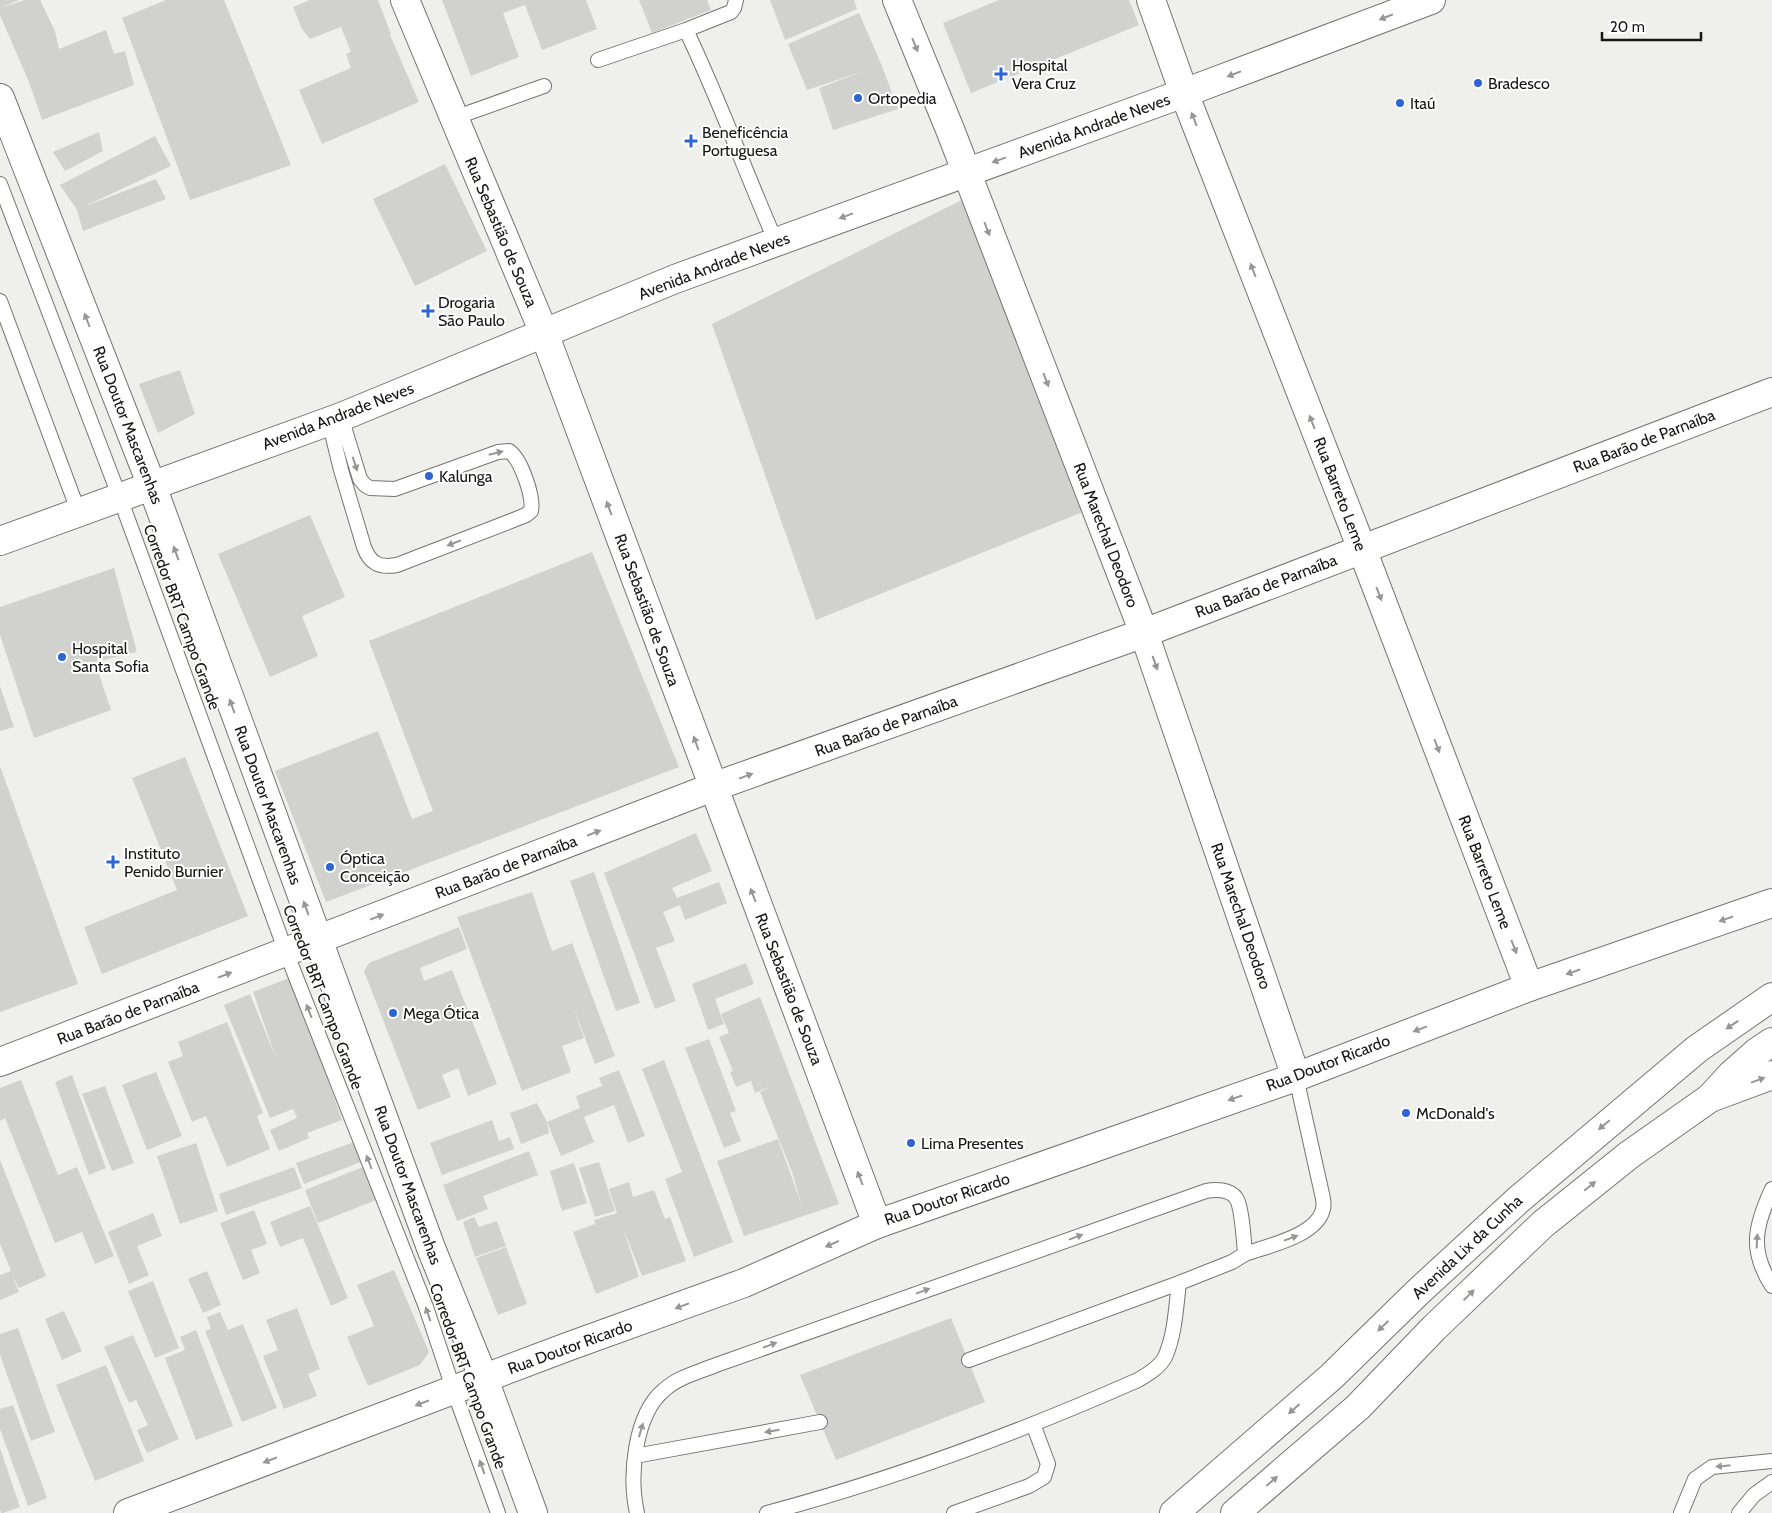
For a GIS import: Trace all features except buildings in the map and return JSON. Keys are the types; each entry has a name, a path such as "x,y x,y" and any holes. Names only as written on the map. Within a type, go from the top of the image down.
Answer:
{"main road":[{"name":"Rua Sebastião de Souza","path":"405,0 544,333 877,1224"},
{"name":"Rua Marechal Deodoro","path":"897,0 966,172 1144,633 1296,1077"},
{"name":"Rua Barreto Leme","path":"1151,0 1184,93 1362,548 1529,987"},
{"name":"Avenida Andrade Neves","path":"0,541 335,419 675,280 1432,0"},
{"name":"Rua Doutor Mascarenhas","path":"0,98 152,486 431,1248 484,1379 533,1513"},
{"name":"Rua Barão de Parnaíba","path":"0,1062 713,787 1144,633 1772,392"},
{"name":"Rua Doutor Ricardo","path":"128,1513 744,1283 877,1224 1296,1077 1529,987 1772,903"},
{"name":"Avenida Lix da Cunha","path":"1178,1510 1331,1377 1418,1292 1518,1200 1601,1128 1697,1049 1772,997"},
{"path":"1235,1513 1358,1407 1434,1328 1543,1224 1629,1155 1710,1098 1731,1075 1757,1052 1772,1042"},
{"path":"1710,1098 1772,1075"}],"lane":[{"path":"598,60 686,30 731,12 736,0"},
{"path":"686,30 709,78 776,242"},
{"path":"454,118 544,86"},
{"name":"Corredor BRT Campo Grande","path":"0,184 120,498 286,952 426,1307 498,1513"},
{"path":"0,301 80,513"},
{"path":"335,419 360,479 370,488 394,489 498,452 509,451 516,458 521,469 531,499 531,511 526,515 397,565 387,567 375,564 364,547 341,470 335,419"},
{"path":"968,1360 1179,1283 1232,1262 1245,1254 1301,1234 1314,1224 1323,1210 1322,1194 1296,1077"},
{"path":"1772,1189 1758,1224 1756,1249 1772,1286"},
{"path":"637,1513 634,1480 635,1456 640,1433 648,1409 663,1390 677,1381 716,1365 1206,1191 1218,1190 1229,1193 1236,1198 1245,1254"},
{"path":"767,1513 846,1490 994,1440 1104,1395 1151,1373 1165,1358 1171,1337 1179,1283"},
{"path":"635,1456 820,1422"},
{"path":"954,1513 1030,1486 1044,1476 1048,1464 1033,1424"},
{"path":"1681,1513 1694,1479 1712,1467 1772,1461"},
{"path":"1739,1513 1754,1495 1772,1482"}],"place":[{"name":"Hospital Vera Cruz","path":"1001,74"},
{"name":"Bradesco","path":"1478,83"},
{"name":"Ortopedia","path":"858,98"},
{"name":"Itaú","path":"1400,103"},
{"name":"Beneficência Portuguesa","path":"691,141"},
{"name":"Drogaria São Paulo","path":"428,311"},
{"name":"Kalunga","path":"429,476"},
{"name":"Hospital Santa Sofia","path":"62,657"},
{"name":"Instituto Penido Burnier","path":"113,862"},
{"name":"Óptica Conceição","path":"330,867"},
{"name":"Mega Ótica","path":"393,1013"},
{"name":"McDonald's","path":"1406,1113"},
{"name":"Lima Presentes","path":"911,1143"}]}
